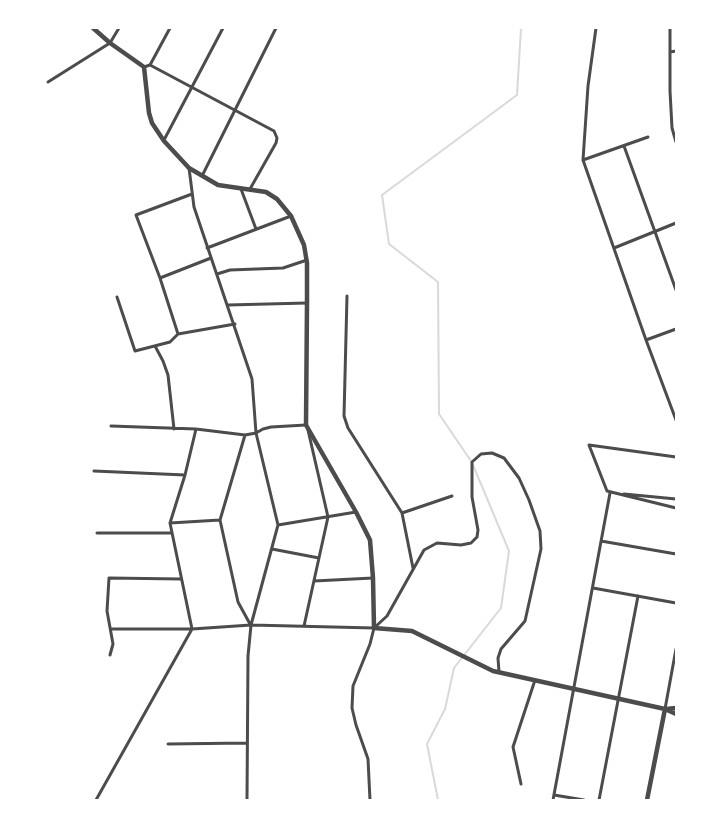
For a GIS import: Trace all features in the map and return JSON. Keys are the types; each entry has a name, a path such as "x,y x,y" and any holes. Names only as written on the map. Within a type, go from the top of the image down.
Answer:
{"street":[{"path":"93,28 110,43 144,67 149,113 152,123 164,141 189,168 201,177 218,185 266,192 277,198 291,216 304,245 307,303 306,425 328,517 304,626"},
{"path":"48,82 110,43 119,28"},
{"path":"144,67 150,65 170,28"},
{"path":"164,141 223,28"},
{"path":"201,177 276,28"},
{"path":"596,28 588,86 583,160 676,420"},
{"path":"670,28 672,128 676,142"},
{"path":"670,52 676,51"},
{"path":"150,65 274,131 277,138 276,143 249,190"},
{"path":"583,160 648,137"},
{"path":"624,146 676,290"},
{"path":"189,168 194,207 252,379 256,433 278,525 251,625 248,656 247,800"},
{"path":"241,188 256,230"},
{"path":"178,334 160,278 136,215 192,194"},
{"path":"207,248 291,216"},
{"path":"614,248 676,223"},
{"path":"160,278 211,258"},
{"path":"217,274 230,270 283,268 306,260"},
{"path":"347,296 344,416 348,428 402,513 413,569"},
{"path":"117,297 135,351 170,342 178,334 235,324"},
{"path":"228,305 307,303"},
{"path":"646,340 676,329"},
{"path":"155,346 168,375 174,429"},
{"path":"111,426 196,429 245,435 256,433 263,428 306,425"},
{"path":"306,425 370,540 374,628 370,644 353,686 352,708 368,760 370,800"},
{"path":"96,800 192,629 170,523 185,475 196,429"},
{"path":"245,435 220,520 238,602 251,625"},
{"path":"676,456 589,446 607,491 676,508"},
{"path":"374,628 387,616 424,550 430,545 437,543 461,544 471,542 477,537 478,530 472,497 472,462 481,454 492,453 504,458 519,478 540,531 541,549 525,621 502,649 498,658 499,672"},
{"path":"94,471 185,475"},
{"path":"610,493 676,499"},
{"path":"553,800 610,493"},
{"path":"402,513 452,496"},
{"path":"278,525 356,512"},
{"path":"170,523 220,520"},
{"path":"97,533 172,533"},
{"path":"601,541 676,554"},
{"path":"272,549 319,558"},
{"path":"110,655 113,644 108,611 109,578 182,579"},
{"path":"314,581 373,578"},
{"path":"593,588 676,603"},
{"path":"599,800 638,596"},
{"path":"111,629 192,629 251,625 406,630 431,639 499,672 665,709 676,714"},
{"path":"647,800 676,649"},
{"path":"521,784 513,747 535,680"},
{"path":"665,709 676,708"},
{"path":"168,744 247,743"},
{"path":"554,794 584,800"}],"waterway":[{"path":"471,461 439,414 438,282 389,244 382,195 517,95 521,28"},
{"path":"438,800 427,744 445,709 454,668 501,608 509,551 473,465"}]}
